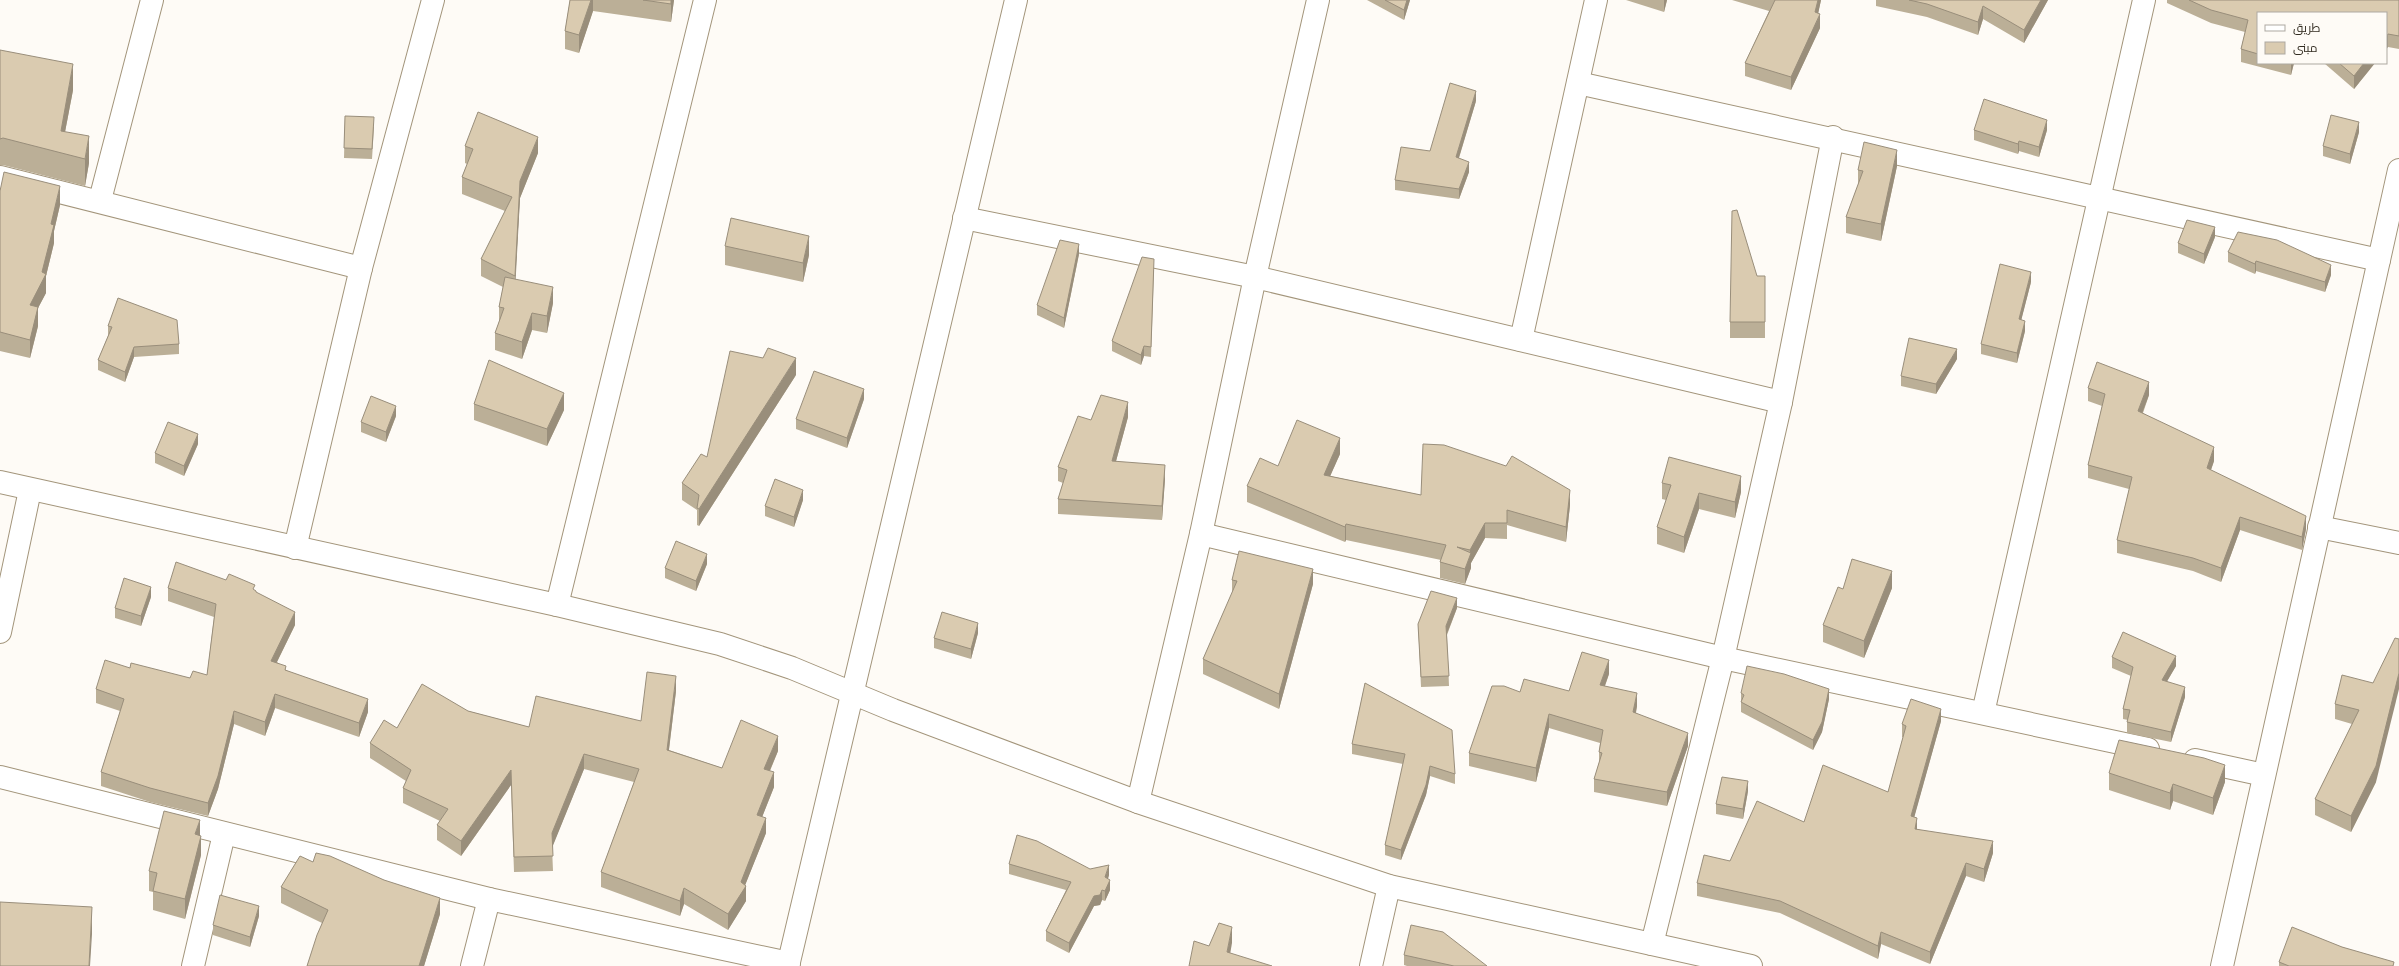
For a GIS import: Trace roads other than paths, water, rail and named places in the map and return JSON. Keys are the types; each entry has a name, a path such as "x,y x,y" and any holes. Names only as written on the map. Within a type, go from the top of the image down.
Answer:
{"street":[{"path":"100,200 152,0"},
{"path":"295,548 361,268 432,0"},
{"path":"557,605 705,0"},
{"path":"0,777 489,899 788,965 1016,0"},
{"path":"1138,802 1201,534 1255,276 1318,0"},
{"path":"1521,340 1596,0"},
{"path":"1983,713 2144,0"},
{"path":"1578,83 1833,138 2379,260"},
{"path":"1652,944 1723,658 1781,402 1833,138"},
{"path":"2222,966 2399,170"},
{"path":"0,177 100,200 361,268"},
{"path":"964,218 1255,276 1781,402"},
{"path":"0,482 30,490 557,605 720,644 792,668 893,710 1138,802 1389,886 1751,966"},
{"path":"0,632 30,490"},
{"path":"2319,527 2399,543"},
{"path":"1201,534 1723,658 1983,713 2264,775"},
{"path":"194,966 224,834"},
{"path":"1371,966 1389,886"},
{"path":"472,966 489,899"}]}
